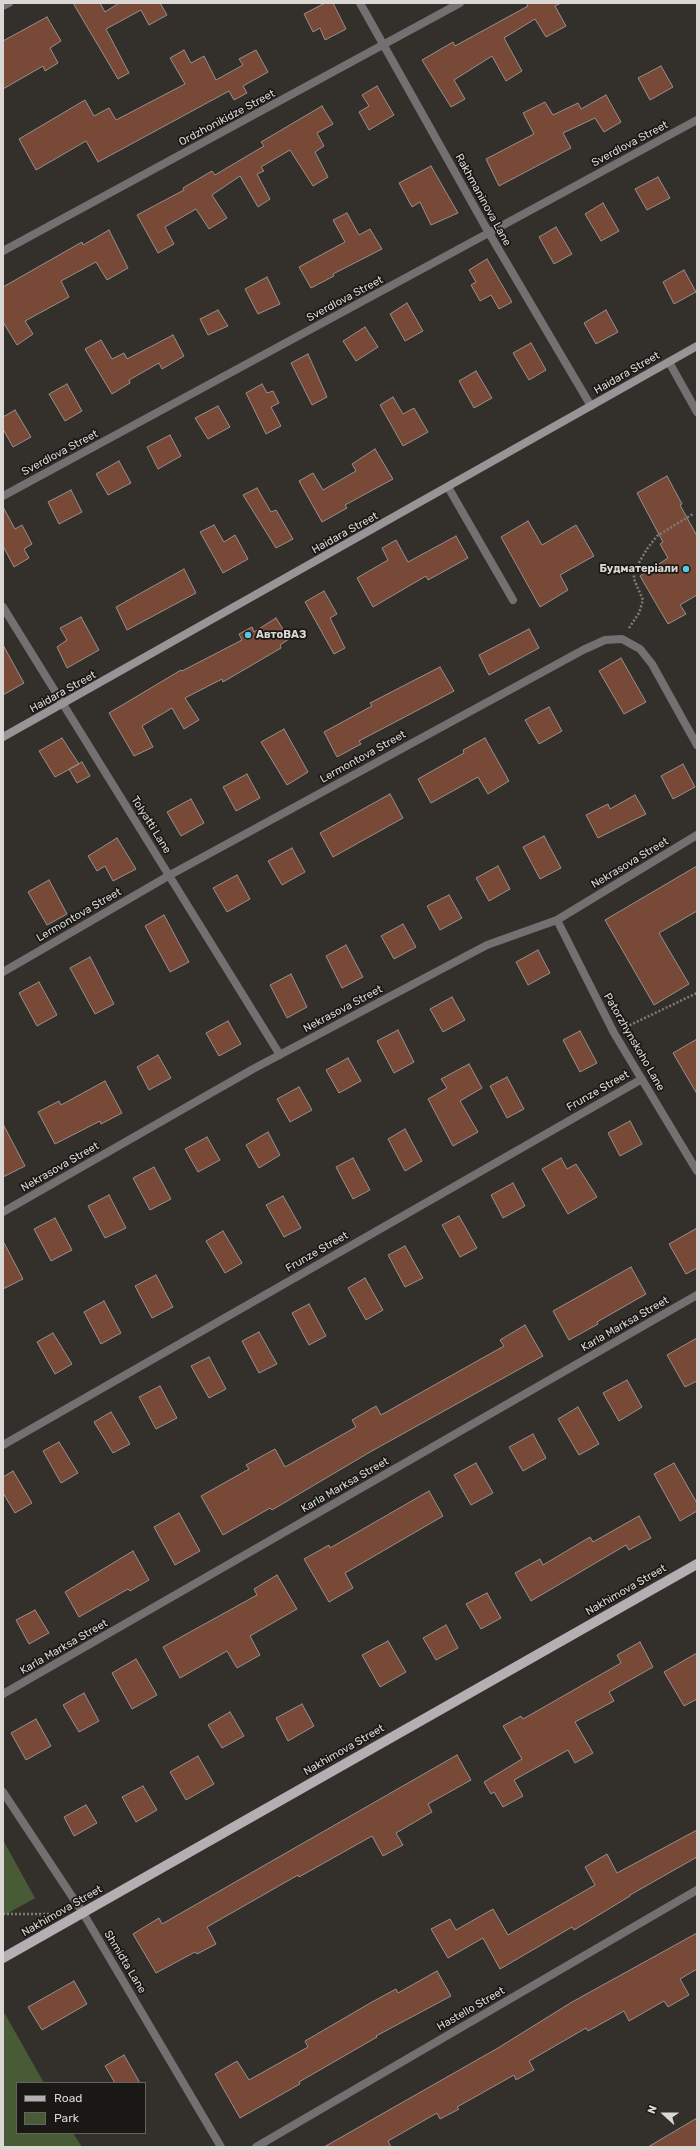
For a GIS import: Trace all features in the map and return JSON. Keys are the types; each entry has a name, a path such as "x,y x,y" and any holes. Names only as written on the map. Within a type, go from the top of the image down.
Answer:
{"main road":[{"name":"Nakhimova Street","path":"3,1958 697,1564"}],"street":[{"path":"3,6 9,3"},
{"name":"Rakhmaninova Lane","path":"360,3 489,233 591,406"},
{"name":"Ordzhonikidze Street","path":"3,252 460,3"},
{"name":"Sverdlova Street","path":"3,496 697,120"},
{"name":"Haidara Street","path":"3,737 63,705 697,346"},
{"path":"669,362 694,400 697,412"},
{"path":"448,487 513,600"},
{"name":"Tolyatti Lane","path":"3,607 280,1055"},
{"name":"Lermontova Street","path":"3,972 170,875 583,650 605,640 622,639 640,649 652,664 697,745"},
{"name":"Nekrasova Street","path":"3,1212 280,1055 487,945 557,920 697,835"},
{"name":"Patorzhynskoho Lane","path":"557,920 614,1033 697,1171"},
{"name":"Frunze Street","path":"3,1445 642,1078"},
{"name":"Karla Marksa Street","path":"3,1694 697,1295"},
{"name":"Shmidta Lane","path":"3,1792 83,1913 221,2147"},
{"name":"Hastello Street","path":"256,2147 697,1890"}],"path":[{"path":"614,640 630,627 642,607 643,600 634,579 634,571 647,549 657,536 693,514"},
{"path":"614,1033 697,993"},
{"path":"3,1914 52,1914"}],"green space":[{"path":"3,1840 35,1898 3,1916"},
{"path":"5,2014 43,2082 16,2082 16,2134 74,2134 82,2147 3,2147 3,2015"}],"building":[{"path":"73,3 100,3 105,12 119,3 160,3 167,15 149,25 141,10 106,29 129,73 118,79"},
{"path":"325,3 333,3 346,29 325,40 320,28 313,32 304,14"},
{"path":"526,3 561,3 555,6 566,26 546,37 535,19 504,38 522,71 506,81 492,56 454,80 465,99 451,107 422,60 453,42 455,46 528,6"},
{"path":"47,17 61,41 50,48 58,63 45,71 43,66 3,89 3,41"},
{"path":"184,50 191,63 204,56 216,80 243,65 239,59 256,50 268,72 243,86 247,93 234,100 229,91 98,162 86,141 36,170 19,139 85,100 94,116 109,108 116,120 185,84 170,58"},
{"path":"661,66 673,87 650,100 638,78"},
{"path":"377,86 394,115 369,130 359,112 369,106 362,95"},
{"path":"606,95 621,122 604,132 595,118 563,133 571,148 499,186 486,159 534,134 523,113 545,102 553,115 578,103 581,109"},
{"path":"322,106 333,124 317,133 324,146 315,152 328,177 313,186 290,150 261,167 264,171 257,174 270,199 258,207 240,176 212,195 227,218 209,229 196,209 165,227 174,244 158,253 137,215 184,190 183,188 212,171 215,175 264,146 261,142"},
{"path":"431,166 458,213 431,225 420,202 412,207 399,183"},
{"path":"658,177 670,198 647,210 635,189"},
{"path":"603,203 619,231 601,241 585,214"},
{"path":"347,213 359,235 370,229 382,249 333,274 334,276 311,288 299,267 345,242 333,220"},
{"path":"556,227 572,254 554,264 539,237"},
{"path":"109,230 128,268 107,280 96,262 61,281 69,297 25,321 33,334 17,345 3,322 3,287 82,242 83,245"},
{"path":"487,259 512,302 499,309 491,295 480,301 471,285 476,282 469,270"},
{"path":"684,270 696,292 674,304 663,282"},
{"path":"267,277 280,304 258,314 245,289"},
{"path":"407,303 423,331 405,341 390,314"},
{"path":"218,310 228,326 208,335 200,319"},
{"path":"606,310 618,332 596,344 584,323"},
{"path":"365,327 378,347 356,361 343,341"},
{"path":"173,335 184,356 162,369 159,363 129,380 130,383 112,394 85,349 101,340 112,359 124,353 127,359"},
{"path":"531,343 546,370 529,380 513,353"},
{"path":"308,354 327,397 312,405 291,363"},
{"path":"476,371 492,398 474,408 459,381"},
{"path":"67,384 82,411 65,421 49,394"},
{"path":"262,384 267,393 273,391 279,403 271,407 281,426 266,434 246,393"},
{"path":"393,397 403,414 414,408 428,432 403,446 380,405"},
{"path":"218,406 230,427 208,439 195,418"},
{"path":"15,410 31,437 13,447 3,429 3,417"},
{"path":"170,435 181,456 158,469 147,447"},
{"path":"375,449 393,479 345,505 347,508 322,522 299,481 313,473 323,490 356,471 352,464"},
{"path":"119,461 131,483 108,495 96,474"},
{"path":"667,476 682,504 680,505 697,536 697,595 680,605 686,614 668,624 640,576 668,558 660,544 663,542 637,493"},
{"path":"257,488 271,512 276,510 293,539 276,548 243,495"},
{"path":"71,490 82,512 59,524 48,502"},
{"path":"3,507 15,529 22,525 32,544 24,549 29,558 14,567 3,546"},
{"path":"528,521 542,545 576,525 594,556 560,575 568,590 540,607 501,537"},
{"path":"214,525 224,542 235,535 248,559 223,573 200,532"},
{"path":"456,536 468,558 428,580 426,576 373,607 357,578 388,560 382,548 396,540 408,562"},
{"path":"184,569 196,593 127,630 116,607"},
{"path":"324,591 337,614 330,618 345,648 334,654 305,602"},
{"path":"81,617 99,650 67,668 57,647 67,640 60,628"},
{"path":"276,618 289,639 280,645 281,648 223,682 222,679 185,698 199,720 184,729 172,708 142,726 153,747 134,756 109,713 181,670 182,671 242,640 239,634 252,627 254,632"},
{"path":"529,629 539,648 489,675 479,655"},
{"path":"3,645 24,683 3,695"},
{"path":"621,658 646,702 624,714 599,671"},
{"path":"440,667 454,691 359,741 361,744 337,757 324,732 372,706 370,703"},
{"path":"549,707 562,731 539,744 525,720"},
{"path":"284,729 308,772 287,785 261,742"},
{"path":"62,738 79,764 55,777 39,751"},
{"path":"485,738 509,781 488,794 478,777 431,803 418,779 464,753 463,750"},
{"path":"82,762 90,776 77,783 69,769"},
{"path":"683,764 695,787 673,799 661,776"},
{"path":"247,774 260,798 236,811 223,787"},
{"path":"390,794 403,818 333,857 320,833"},
{"path":"635,795 646,814 598,838 586,815 608,804 610,809"},
{"path":"191,799 204,823 181,836 167,812"},
{"path":"544,836 561,868 540,879 523,847"},
{"path":"117,838 136,869 113,881 105,866 97,871 88,856"},
{"path":"292,848 305,872 282,885 268,861"},
{"path":"498,866 510,889 489,901 476,878"},
{"path":"697,866 697,911 659,933 689,984 654,1005 605,920"},
{"path":"237,875 250,899 227,912 213,888"},
{"path":"49,880 67,914 47,925 28,892"},
{"path":"449,895 462,918 440,930 427,906"},
{"path":"164,915 189,962 170,972 145,926"},
{"path":"403,924 416,947 394,959 381,936"},
{"path":"346,945 363,977 342,988 326,956"},
{"path":"538,950 550,973 528,985 516,962"},
{"path":"90,957 114,1004 95,1014 70,968"},
{"path":"291,974 307,1007 287,1018 270,985"},
{"path":"39,982 57,1015 37,1026 19,993"},
{"path":"452,997 465,1020 443,1032 430,1009"},
{"path":"228,1021 241,1044 219,1056 206,1033"},
{"path":"398,1030 414,1062 394,1073 377,1041"},
{"path":"580,1031 597,1063 580,1072 563,1040"},
{"path":"697,1039 697,1094 673,1053"},
{"path":"158,1055 171,1078 149,1090 137,1067"},
{"path":"348,1058 361,1081 339,1093 326,1070"},
{"path":"469,1064 482,1088 460,1101 478,1132 453,1146 428,1099 447,1088 441,1079"},
{"path":"507,1077 524,1109 507,1118 490,1086"},
{"path":"105,1081 122,1113 101,1124 100,1121 55,1144 38,1112 59,1101 61,1105"},
{"path":"299,1087 312,1110 290,1122 277,1099"},
{"path":"630,1121 642,1144 620,1156 608,1133"},
{"path":"3,1124 25,1166 3,1177"},
{"path":"405,1129 422,1161 405,1171 388,1139"},
{"path":"268,1132 280,1155 259,1168 246,1145"},
{"path":"207,1137 220,1160 198,1172 185,1149"},
{"path":"353,1158 370,1190 353,1199 336,1167"},
{"path":"561,1158 567,1169 576,1164 597,1197 568,1214 542,1169"},
{"path":"154,1167 171,1199 150,1210 133,1178"},
{"path":"513,1183 525,1206 503,1218 491,1195"},
{"path":"109,1195 126,1228 105,1238 88,1206"},
{"path":"283,1196 301,1228 284,1237 266,1205"},
{"path":"459,1216 477,1248 460,1257 442,1225"},
{"path":"55,1218 72,1250 51,1261 34,1229"},
{"path":"697,1228 697,1268 686,1274 669,1244"},
{"path":"223,1231 242,1263 225,1273 206,1241"},
{"path":"3,1241 23,1279 3,1289"},
{"path":"405,1246 423,1278 405,1287 388,1255"},
{"path":"631,1267 646,1294 569,1340 553,1311"},
{"path":"156,1275 173,1307 152,1318 135,1286"},
{"path":"365,1278 383,1310 366,1320 348,1288"},
{"path":"104,1301 121,1333 101,1344 84,1312"},
{"path":"309,1304 326,1336 309,1345 292,1313"},
{"path":"525,1325 543,1356 370,1452 272,1510 270,1508 223,1535 201,1496 249,1469 246,1465 275,1449 285,1467 356,1427 352,1420 376,1406 381,1415 504,1346 500,1340"},
{"path":"259,1332 277,1364 259,1373 242,1341"},
{"path":"53,1333 72,1364 55,1374 37,1342"},
{"path":"697,1338 697,1381 685,1387 667,1355"},
{"path":"209,1357 226,1389 209,1398 191,1366"},
{"path":"627,1380 642,1407 619,1421 603,1393"},
{"path":"160,1386 177,1418 156,1429 139,1397"},
{"path":"578,1407 599,1444 579,1455 558,1419"},
{"path":"111,1412 130,1444 113,1453 94,1422"},
{"path":"533,1434 546,1458 523,1471 509,1447"},
{"path":"59,1442 78,1473 61,1483 43,1451"},
{"path":"476,1463 493,1493 471,1505 454,1475"},
{"path":"674,1463 697,1503 697,1511 680,1521 654,1474"},
{"path":"13,1471 32,1503 15,1513 3,1493 3,1477"},
{"path":"429,1491 443,1516 345,1573 353,1588 329,1602 304,1559 329,1545 330,1548"},
{"path":"179,1513 200,1551 175,1565 154,1527"},
{"path":"639,1516 651,1538 629,1550 626,1545 531,1601 515,1573 540,1559 543,1565 590,1537 593,1542"},
{"path":"133,1551 149,1580 130,1591 128,1589 79,1617 65,1592"},
{"path":"277,1575 297,1609 250,1636 260,1655 237,1668 227,1651 180,1678 163,1647 257,1595 254,1589"},
{"path":"487,1593 501,1618 481,1629 466,1604"},
{"path":"35,1610 49,1633 29,1644 16,1620"},
{"path":"446,1625 458,1648 436,1660 423,1638"},
{"path":"388,1641 406,1672 380,1687 362,1655"},
{"path":"640,1642 653,1667 609,1692 614,1701 575,1722 593,1753 575,1763 568,1750 514,1780 523,1796 503,1807 494,1792 491,1794 484,1782 522,1759 503,1726 521,1716 523,1719 621,1663 617,1655"},
{"path":"697,1653 697,1699 684,1706 664,1672"},
{"path":"136,1659 157,1695 132,1709 112,1673"},
{"path":"84,1693 99,1721 79,1732 63,1705"},
{"path":"302,1704 314,1726 288,1741 276,1718"},
{"path":"230,1712 244,1736 222,1748 208,1725"},
{"path":"36,1719 51,1746 26,1760 11,1733"},
{"path":"457,1755 471,1780 428,1804 432,1812 396,1833 403,1845 383,1856 372,1836 299,1877 298,1875 207,1927 216,1944 197,1954 195,1952 156,1973 133,1934 159,1918 162,1924"},
{"path":"198,1756 214,1784 186,1800 170,1772"},
{"path":"143,1786 157,1810 136,1822 122,1797"},
{"path":"86,1805 97,1823 74,1836 64,1817"},
{"path":"697,1830 697,1857 630,1895 574,1930 572,1927 500,1969 483,1938 448,1958 431,1929 450,1919 456,1930 493,1909 508,1935 595,1885 585,1867 607,1854 617,1873"},
{"path":"697,1933 697,1969 680,1979 689,1995 668,2007 664,2001 629,2021 624,2011 588,2031 586,2028 529,2061 534,2070 516,2080 514,2075 457,2107 459,2109 440,2119 437,2113 388,2141 391,2147 324,2147 498,2048 572,2002"},
{"path":"437,1971 451,1996 376,2036 377,2037 299,2082 300,2084 240,2118 215,2074 237,2061 249,2080 308,2047 305,2041 372,2002 396,1989 398,1993"},
{"path":"74,1981 87,2004 42,2030 28,2007"},
{"path":"124,2055 139,2082 114,2082 105,2066"},
{"path":"697,2118 697,2147 648,2147"}],"place":[{"name":"Будматеріали","path":"686,569"},
{"name":"АвтоВАЗ","path":"248,635"}]}
